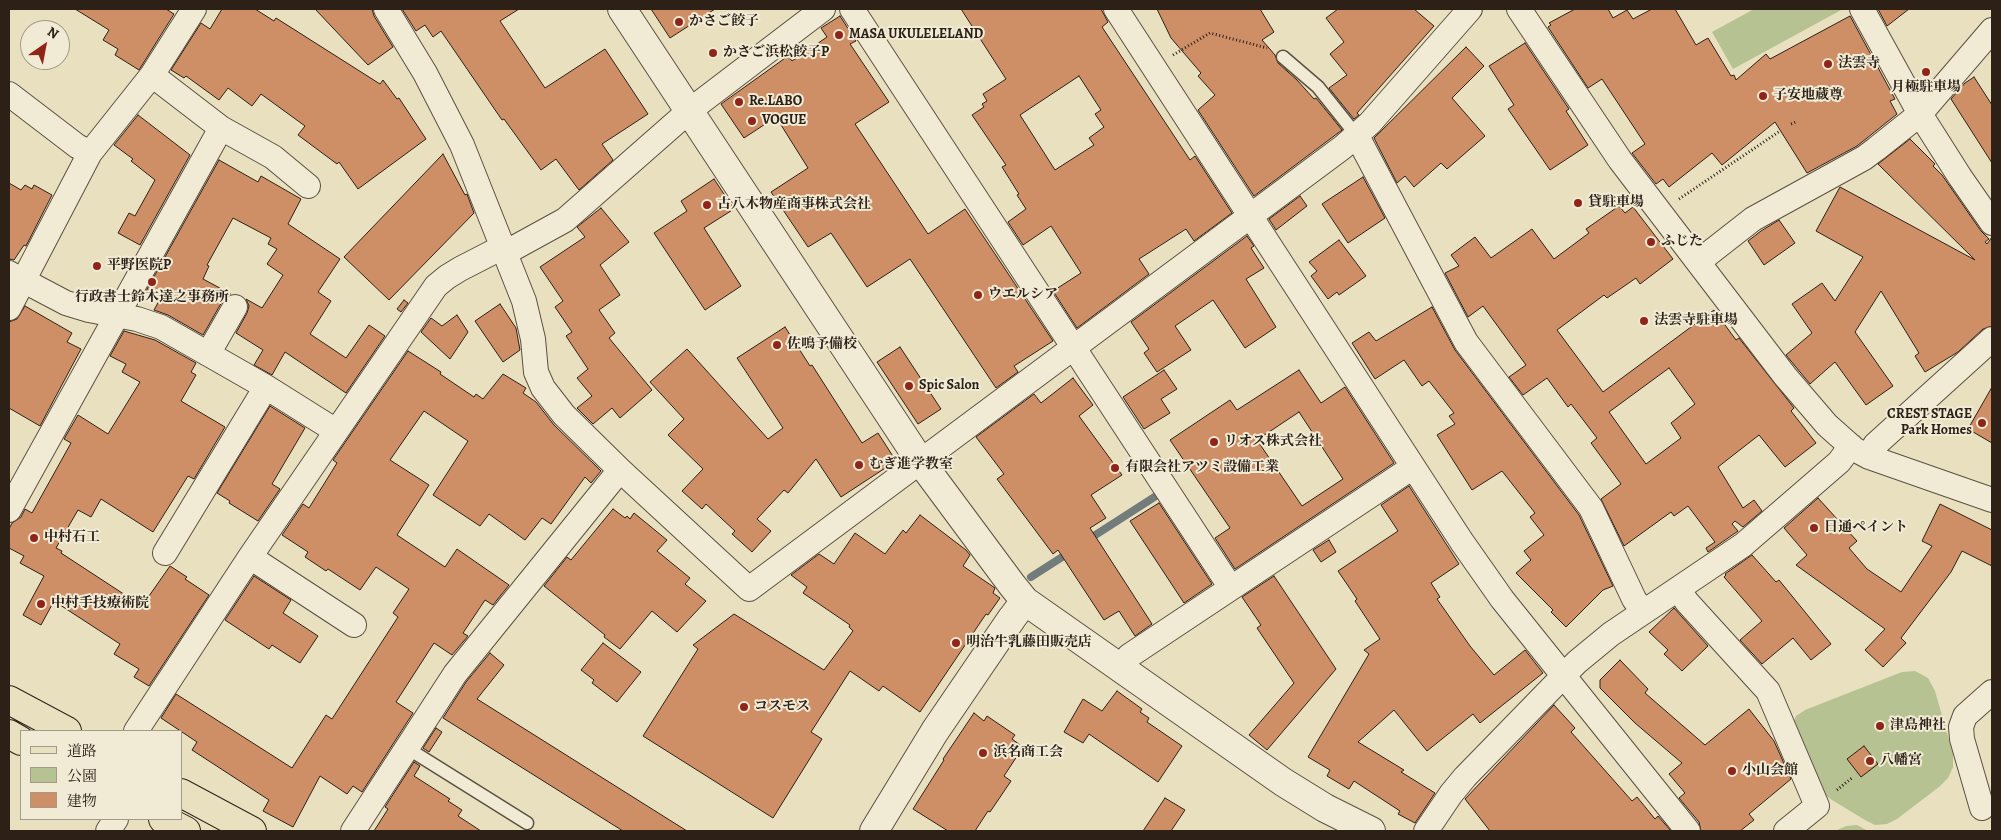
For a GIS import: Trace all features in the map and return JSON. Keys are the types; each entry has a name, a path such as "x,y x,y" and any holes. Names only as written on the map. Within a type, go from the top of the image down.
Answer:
{"main road":[{"path":"9,700 65,730"},
{"path":"9,734 20,740"},
{"path":"182,794 252,831"},
{"path":"166,820 186,831"}],"street":[{"path":"9,308 16,277 90,154 152,75 194,9"},
{"path":"386,9 425,73 462,145 529,317 534,339 536,372 543,388 564,415 620,470 749,589 1357,136 1470,9"},
{"path":"622,9 920,461 1012,585 1026,601 1120,669 1304,795 1371,831"},
{"path":"137,730 250,556 436,286 460,269 495,252 514,248 565,220 689,111 823,9"},
{"path":"852,9 1231,588"},
{"path":"1116,9 1413,467 1482,570 1688,831"},
{"path":"1519,9 1620,160 1806,401 1828,426 1860,452 1992,500"},
{"path":"1862,9 1920,114 1992,223"},
{"path":"1698,262 1753,219 1864,158 1920,114 1992,30"},
{"path":"152,75 221,128 273,157 308,186"},
{"path":"9,94 90,154"},
{"path":"9,510 221,128"},
{"path":"1357,136 1466,342 1590,508 1634,599 1643,612"},
{"path":"16,277 66,303 161,327 266,387 336,431"},
{"path":"208,354 235,307"},
{"path":"1426,831 1465,777 1563,675 1593,647 1743,545 1839,462 1875,445 1992,339"},
{"path":"165,553 266,387"},
{"path":"1120,669 1129,656 1413,467"},
{"path":"353,831 455,674 620,470"},
{"path":"250,556 354,625"},
{"path":"1678,589 1687,602 1768,691 1818,806 1786,831"},
{"path":"874,831 935,731 1012,618 1026,601"},
{"path":"1982,808 1962,738 1962,727 1965,716 1992,692"},
{"path":"108,831 115,820"}],"lane":[{"path":"1283,57 1318,87 1357,136"},
{"path":"407,748 527,823"}],"path":[{"path":"1154,67 1210,33 1262,46 1273,50 1283,57"},
{"path":"1791,124 1796,122"},
{"path":"1659,212 1780,131"}],"green space":[{"path":"1754,9 1843,9 1733,69 1712,32"},
{"path":"1915,671 1928,678 1935,691 1953,754 1953,767 1948,778 1939,787 1897,819 1887,824 1875,825 1832,800 1819,790 1792,725 1796,716 1805,710 1902,672"},
{"path":"1857,825 1868,831 1835,831 1846,826"}],"building":[{"path":"75,9 166,9 174,14 139,70 115,55 118,49 103,40 109,30"},
{"path":"222,9 255,9 274,21 276,18 380,84 383,80 397,99 399,98 426,139 358,189 339,162 337,164 298,135 305,126 261,94 252,106 228,88 219,100 186,76 184,78 171,70 201,23 210,29"},
{"path":"315,9 372,9 374,16 393,47 368,65"},
{"path":"402,9 519,9 500,21 545,88 605,49 648,114 602,144 613,160 579,190 556,159 541,170 504,119 502,120 441,31 433,37 425,25 416,31"},
{"path":"651,9 715,9 670,38"},
{"path":"961,9 1101,9 1108,22 1102,27 1190,160 1195,156 1232,213 1194,241 1186,229 1139,259 1149,274 1077,328 1053,291 1081,273 1051,226 1023,245 1008,222 1026,209 1002,167 1006,165 972,115 984,107 982,104 987,101 983,94 1006,79","holes":["1079,76 1101,110 1095,114 1104,127 1089,138 1094,145 1055,170 1020,115"]},
{"path":"1157,9 1260,9 1274,32 1262,40 1275,55 1278,63 1314,99 1316,98 1342,130 1254,196 1198,110 1215,95 1198,76 1201,73 1171,38"},
{"path":"1338,9 1414,9 1434,26 1357,113 1359,115 1354,119 1329,88 1347,75 1330,54 1344,42 1326,18"},
{"path":"1575,9 1608,9 1613,18 1627,10 1633,19 1652,9 1675,9 1696,45 1708,38 1731,76 1734,75 1736,80 1766,54 1770,59 1850,16 1895,99 1890,101 1897,114 1857,146 1807,173 1775,122 1722,165 1712,153 1669,187 1663,179 1656,184 1632,153 1645,144 1602,79 1588,88 1548,27 1551,25 1549,23"},
{"path":"1878,9 1909,9 1887,26"},
{"path":"840,16 856,41 850,44 889,102 855,124 928,234 965,209 1053,341 1014,366 1018,372 996,388 910,259 867,287 831,233 808,247 771,192 808,168 776,117 744,138 721,104 788,56 792,61 827,37 821,28"},
{"path":"1525,43 1569,109 1566,111 1588,145 1550,170 1508,109 1514,105 1489,66"},
{"path":"1466,47 1484,66 1452,98 1485,136 1447,169 1441,163 1414,187 1405,176 1397,183 1374,138"},
{"path":"1974,77 1992,105 1992,163 1951,99 1965,83"},
{"path":"138,115 190,155 140,245 118,233 129,213 135,216 155,180 131,161 133,159 114,145"},
{"path":"1910,139 1935,164 1933,166 1942,175 1981,231 1989,239 1985,242 1987,244 1992,237 1992,326 1983,329 1958,352 1925,372 1915,356 1919,353 1881,291 1855,332 1893,386 1866,405 1835,362 1810,384 1786,355 1812,333 1792,304 1822,283 1835,301 1863,257 1816,231 1840,187 1975,260 1878,164"},
{"path":"443,154 465,195 467,194 474,213 389,300 344,257"},
{"path":"219,160 258,182 261,176 301,199 288,224 340,259 318,292 331,301 310,334 346,358 369,325 385,336 346,393 285,352 272,375 254,365 263,350 236,333 247,313 249,306 246,299 262,308 283,275 267,264 277,249 268,244 271,238 233,218 207,265 209,266 203,279 231,294 223,300 203,335 168,315 154,310 160,299 146,291"},
{"path":"1363,177 1385,218 1348,243 1322,204"},
{"path":"714,179 734,209 704,228 741,286 705,310 654,233 687,211 681,201"},
{"path":"9,183 21,190 25,185 32,189 34,185 52,195 26,246 24,245 14,260 9,259"},
{"path":"1300,196 1307,206 1276,230 1269,219"},
{"path":"1619,206 1625,213 1633,207 1673,259 1640,284 1636,278 1607,298 1604,295 1557,330 1603,392 1714,310 1736,340 1739,338 1794,408 1791,411 1816,443 1785,467 1759,435 1718,467 1743,508 1754,500 1762,511 1743,527 1735,521 1732,524 1738,531 1708,552 1706,548 1715,542 1688,506 1674,516 1671,512 1624,546 1601,499 1621,484 1591,443 1597,438 1571,404 1568,407 1547,378 1523,395 1509,377 1526,365 1483,306 1468,317 1445,273 1459,266 1451,255 1475,237 1491,258 1532,229 1554,259 1589,233 1586,229","holes":["1669,368 1695,404 1671,423 1681,438 1646,464 1609,412"]},
{"path":"601,208 629,242 600,265 620,295 599,310 615,333 609,338 652,390 620,418 612,408 593,424 577,408 592,396 577,378 588,369 566,336 572,332 555,307 563,301 540,267 585,237 577,227"},
{"path":"1779,220 1795,243 1764,265 1748,241"},
{"path":"1247,236 1254,246 1251,248 1264,268 1246,279 1276,327 1245,348 1213,300 1175,326 1191,350 1157,372 1144,353 1149,349 1131,322"},
{"path":"1339,240 1366,276 1339,295 1337,292 1328,299 1311,276 1317,271 1309,262"},
{"path":"404,300 408,303 401,312 397,309"},
{"path":"500,304 516,328 520,350 503,362 475,321"},
{"path":"25,306 72,333 67,342 81,349 40,426 9,408 9,322 17,319"},
{"path":"1432,307 1455,350 1579,515 1613,586 1603,590 1566,627 1551,612 1553,610 1516,573 1531,560 1524,551 1544,535 1530,517 1535,513 1502,471 1472,490 1437,435 1455,424 1449,416 1454,413 1429,381 1422,386 1404,360 1375,379 1352,343 1369,332 1376,341"},
{"path":"457,315 468,332 450,359 421,332 431,318 442,326"},
{"path":"785,327 862,443 878,433 896,461 841,497 816,459 788,493 784,490 757,519 771,531 752,552 732,534 735,531 706,504 702,509 682,491 703,469 668,435 684,419 650,382 687,349 768,439 783,428 737,358"},
{"path":"124,331 155,340 196,363 191,372 196,375 181,401 225,427 194,479 188,476 153,532 101,499 91,517 78,510 56,548 142,606 170,566 209,595 149,686 134,677 139,669 114,654 120,644 54,601 41,625 23,615 44,576 20,563 24,556 9,548 9,529 12,523 21,517 25,509 32,513 71,443 64,439 78,415 108,434 140,382 122,372 126,364 110,356"},
{"name":"Spic Salon","path":"900,347 941,409 918,424 877,362"},
{"path":"408,351 441,372 440,374 474,397 476,394 483,399 503,374 526,388 523,393 536,402 554,425 601,471 591,483 585,477 551,524 542,518 525,540 489,514 480,526 433,495 468,441 424,411 390,460 429,485 397,535 445,567 457,549 509,585 493,605 485,600 463,633 468,636 452,655 434,643 396,702 413,713 362,792 353,786 347,794 320,776 293,827 263,811 269,800 192,750 197,742 182,732 182,730 161,718 176,694 292,768 326,715 332,719 398,617 393,613 409,589 376,567 360,590 328,569 326,571 305,557 308,552 282,535 303,504 309,508 337,463 333,460"},
{"path":"1164,370 1177,389 1161,399 1170,413 1144,429 1123,397"},
{"path":"1299,370 1321,403 1345,387 1394,463 1235,569 1215,538 1230,528 1170,440 1230,400 1237,410","holes":["1299,412 1343,479 1302,506 1257,440"]},
{"path":"1073,378 1093,405 1079,416 1122,475 1091,495 1106,518 1090,528 1152,624 1135,636 1119,611 1104,620 1058,550 1053,554 997,479 1004,474 976,437 1034,394 1041,403"},
{"name":"CREST STAGE Park Homes","path":"1992,387 1992,443 1968,429"},
{"path":"270,406 305,428 272,484 280,489 258,521 217,493"},
{"path":"1409,486 1459,564 1431,583 1440,597 1437,599 1470,646 1494,675 1525,650 1543,673 1480,723 1473,714 1427,751 1394,710 1358,742 1404,770 1401,772 1435,793 1415,823 1398,814 1400,811 1354,781 1349,789 1327,776 1330,770 1308,757 1369,654 1364,650 1380,639 1338,571 1398,531 1381,505"},
{"path":"1818,498 1857,541 1849,548 1867,569 1901,592 1932,546 1922,541 1940,504 1992,530 1992,566 1962,551 1951,572 1901,638 1906,643 1883,667 1865,650 1885,629 1796,565 1807,555 1784,528"},
{"path":"1159,503 1212,584 1184,603 1130,521"},
{"path":"613,509 625,518 627,516 630,519 634,513 667,540 657,551 690,578 685,584 706,601 677,632 652,611 620,649 544,586 567,557 571,560"},
{"path":"920,515 966,550 970,555 963,566 995,588 993,593 1000,598 988,615 986,614 920,712 883,686 879,691 850,671 811,732 822,739 773,818 643,736 698,649 693,645 734,614 824,670 853,631 849,627 850,625 803,593 807,587 791,575 819,554 834,564 855,533 885,554 903,530 906,533"},
{"path":"1329,540 1336,552 1321,562 1313,550"},
{"path":"1752,555 1776,582 1779,580 1831,644 1811,660 1793,638 1762,664 1740,640 1762,621 1724,577 1725,574"},
{"path":"254,576 291,600 283,613 318,636 300,663 272,645 269,649 225,620"},
{"path":"1274,576 1336,669 1267,750 1249,735 1294,683 1257,628 1261,625 1242,597"},
{"path":"1674,608 1708,646 1682,671 1664,654 1668,650 1649,632"},
{"path":"603,643 641,672 617,702 592,683 594,680 581,670"},
{"path":"490,653 504,665 477,699 687,831 623,831 443,718 466,682"},
{"name":"小山会館","path":"1620,660 1648,689 1645,693 1705,745 1749,709 1774,741 1791,779 1749,814 1754,820 1740,831 1701,831 1699,822 1679,798 1685,793 1669,774 1682,763 1635,723 1600,688 1600,680"},
{"path":"1117,691 1142,709 1140,712 1149,718 1147,722 1182,746 1158,782 1089,734 1083,743 1064,732 1083,699 1102,711"},
{"path":"1554,705 1575,728 1571,732 1632,801 1637,797 1655,819 1658,816 1671,831 1490,831 1465,799"},
{"path":"974,713 984,721 987,716 1015,735 1012,739 1023,747 1004,776 1011,781 975,831 948,831 913,809"},
{"path":"436,728 442,732 429,752 423,748"},
{"path":"1864,746 1878,764 1861,777 1847,759"},
{"path":"414,762 420,766 414,776 450,799 448,801 462,810 458,816 481,831 374,831 388,809 385,807"},
{"path":"1165,798 1185,810 1171,831 1143,831"}],"waterway":[{"path":"1086,541 1156,496"},
{"path":"1031,577 1070,552"}],"place":[{"name":"かさご餃子","path":"679,22"},
{"name":"MASA UKULELELAND","path":"839,35"},
{"name":"かさご浜松餃子P","path":"713,53"},
{"name":"法雲寺","path":"1828,64"},
{"name":"月極駐車場","path":"1926,72"},
{"name":"子安地蔵尊","path":"1763,96"},
{"name":"Re.LABO","path":"739,102"},
{"name":"VOGUE","path":"752,121"},
{"name":"貸駐車場","path":"1578,203"},
{"name":"古八木物産商事株式会社","path":"707,205"},
{"name":"ふじた","path":"1651,242"},
{"name":"平野医院P","path":"97,266"},
{"name":"行政書士鈴木達之事務所","path":"152,282"},
{"name":"ウエルシア","path":"978,295"},
{"name":"法雲寺駐車場","path":"1644,321"},
{"name":"佐鳴予備校","path":"777,345"},
{"name":"Spic Salon","path":"909,386"},
{"name":"CREST STAGE Park Homes","path":"1982,423"},
{"name":"リオス株式会社","path":"1214,442"},
{"name":"むぎ進学教室","path":"859,465"},
{"name":"有限会社アツミ設備工業","path":"1115,468"},
{"name":"日通ペイント","path":"1814,528"},
{"name":"中村石工","path":"34,538"},
{"name":"中村手技療術院","path":"41,604"},
{"name":"明治牛乳藤田販売店","path":"956,643"},
{"name":"コスモス","path":"744,707"},
{"name":"津島神社","path":"1880,726"},
{"name":"浜名商工会","path":"983,753"},
{"name":"八幡宮","path":"1870,761"},
{"name":"小山会館","path":"1732,771"}]}
